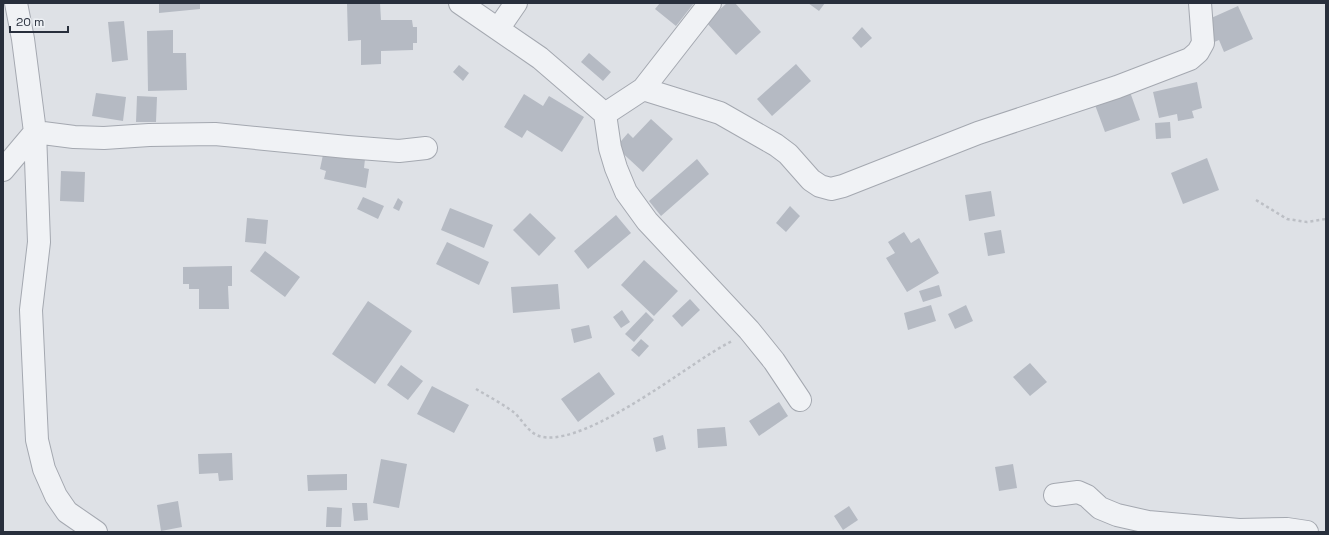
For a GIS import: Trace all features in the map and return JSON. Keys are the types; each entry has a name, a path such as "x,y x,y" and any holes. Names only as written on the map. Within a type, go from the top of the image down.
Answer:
{"street":[{"path":"16,3 24,38 35,132 39,242 31,310 37,440 44,469 69,522 96,532"},
{"path":"460,3 540,58 605,114 610,148 626,192 647,221 749,330 774,361 800,400"},
{"path":"498,29 516,3"},
{"path":"605,114 643,89 710,3"},
{"path":"643,89 720,113 776,145 788,154 811,180 820,186 831,189 978,133 1117,87 1190,59 1198,52 1203,42 1200,3"},
{"path":"35,132 74,137 104,138 172,134 215,134 399,151 426,148"},
{"path":"3,170 35,132"},
{"path":"1055,495 1078,492 1087,496 1100,508 1117,515 1148,522 1239,530 1287,529 1307,532"}],"path":[{"path":"1256,200 1287,218 1307,222 1326,219"},
{"path":"476,389 513,412 537,435 550,438 576,432 629,407 749,330"}],"building":[{"path":"159,3 200,3 200,9 159,13"},
{"path":"347,3 380,3 381,20 412,20 413,27 417,27 417,43 413,43 413,50 381,51 381,64 361,65 361,40 348,41"},
{"path":"660,3 694,3 676,26 655,9"},
{"path":"727,3 735,3 761,32 736,55 706,22"},
{"path":"808,3 825,3 819,11"},
{"path":"1238,6 1253,39 1224,52 1219,40 1212,43 1209,19"},
{"path":"124,21 128,60 112,62 108,22"},
{"path":"862,27 872,38 861,48 852,38"},
{"path":"173,30 173,53 186,53 187,90 148,91 147,31"},
{"path":"589,53 611,72 603,81 581,62"},
{"path":"796,64 811,81 772,116 757,99"},
{"path":"459,65 469,73 463,81 453,72"},
{"path":"1197,82 1202,108 1192,111 1194,118 1178,121 1177,114 1159,118 1153,92"},
{"path":"1130,92 1140,120 1105,132 1095,105"},
{"path":"96,93 126,97 123,121 92,116"},
{"path":"524,94 543,106 549,96 584,117 562,152 527,130 522,138 504,127"},
{"path":"137,96 157,97 156,122 136,122"},
{"path":"651,119 673,139 643,172 616,147 628,133 633,138"},
{"path":"1170,122 1171,138 1156,139 1155,123"},
{"path":"324,150 365,159 364,168 369,169 366,188 324,179 326,171 320,169"},
{"path":"1207,158 1219,190 1183,204 1171,173"},
{"path":"697,159 709,174 661,216 649,201"},
{"path":"61,171 85,172 84,202 60,201"},
{"path":"991,191 995,216 969,221 965,195"},
{"path":"363,197 384,206 378,219 357,209"},
{"path":"398,198 403,202 399,211 393,208"},
{"path":"790,206 800,216 786,232 776,223"},
{"path":"450,208 493,225 484,248 441,230"},
{"path":"530,213 556,238 539,256 513,230"},
{"path":"616,215 631,233 588,269 574,251"},
{"path":"247,218 268,220 266,244 245,242"},
{"path":"1001,230 1005,253 988,256 984,233"},
{"path":"904,232 911,243 919,238 939,273 907,292 886,258 895,253 888,242"},
{"path":"447,242 489,262 479,285 436,264"},
{"path":"265,251 300,277 285,297 250,271"},
{"path":"644,260 678,291 654,316 621,285"},
{"path":"232,266 232,286 228,286 229,309 199,309 199,289 189,289 189,284 183,284 183,267"},
{"path":"558,284 560,309 513,313 511,287"},
{"path":"939,285 942,296 923,302 919,291"},
{"path":"690,299 700,310 682,327 672,316"},
{"path":"368,301 412,331 375,384 332,354"},
{"path":"931,305 936,321 908,330 904,313"},
{"path":"966,305 973,321 955,329 948,314"},
{"path":"622,310 630,322 621,328 613,317"},
{"path":"646,312 654,320 634,342 625,334"},
{"path":"589,325 592,338 574,343 571,329"},
{"path":"641,339 649,346 639,357 631,350"},
{"path":"1030,363 1047,382 1030,396 1013,377"},
{"path":"401,365 423,381 408,400 387,385"},
{"path":"599,372 615,394 578,422 561,399"},
{"path":"432,386 469,405 454,433 417,414"},
{"path":"779,402 788,416 759,436 749,421"},
{"path":"725,427 727,446 698,448 697,429"},
{"path":"663,435 666,449 656,452 653,438"},
{"path":"232,453 233,480 219,481 218,473 199,474 198,454"},
{"path":"381,459 407,464 399,508 373,503"},
{"path":"1013,464 1017,488 999,491 995,467"},
{"path":"347,474 347,490 308,491 307,475"},
{"path":"178,501 182,527 161,531 157,505"},
{"path":"352,503 367,503 368,520 354,521"},
{"path":"849,506 858,520 843,530 834,516"},
{"path":"327,507 342,508 341,527 326,527"}]}
